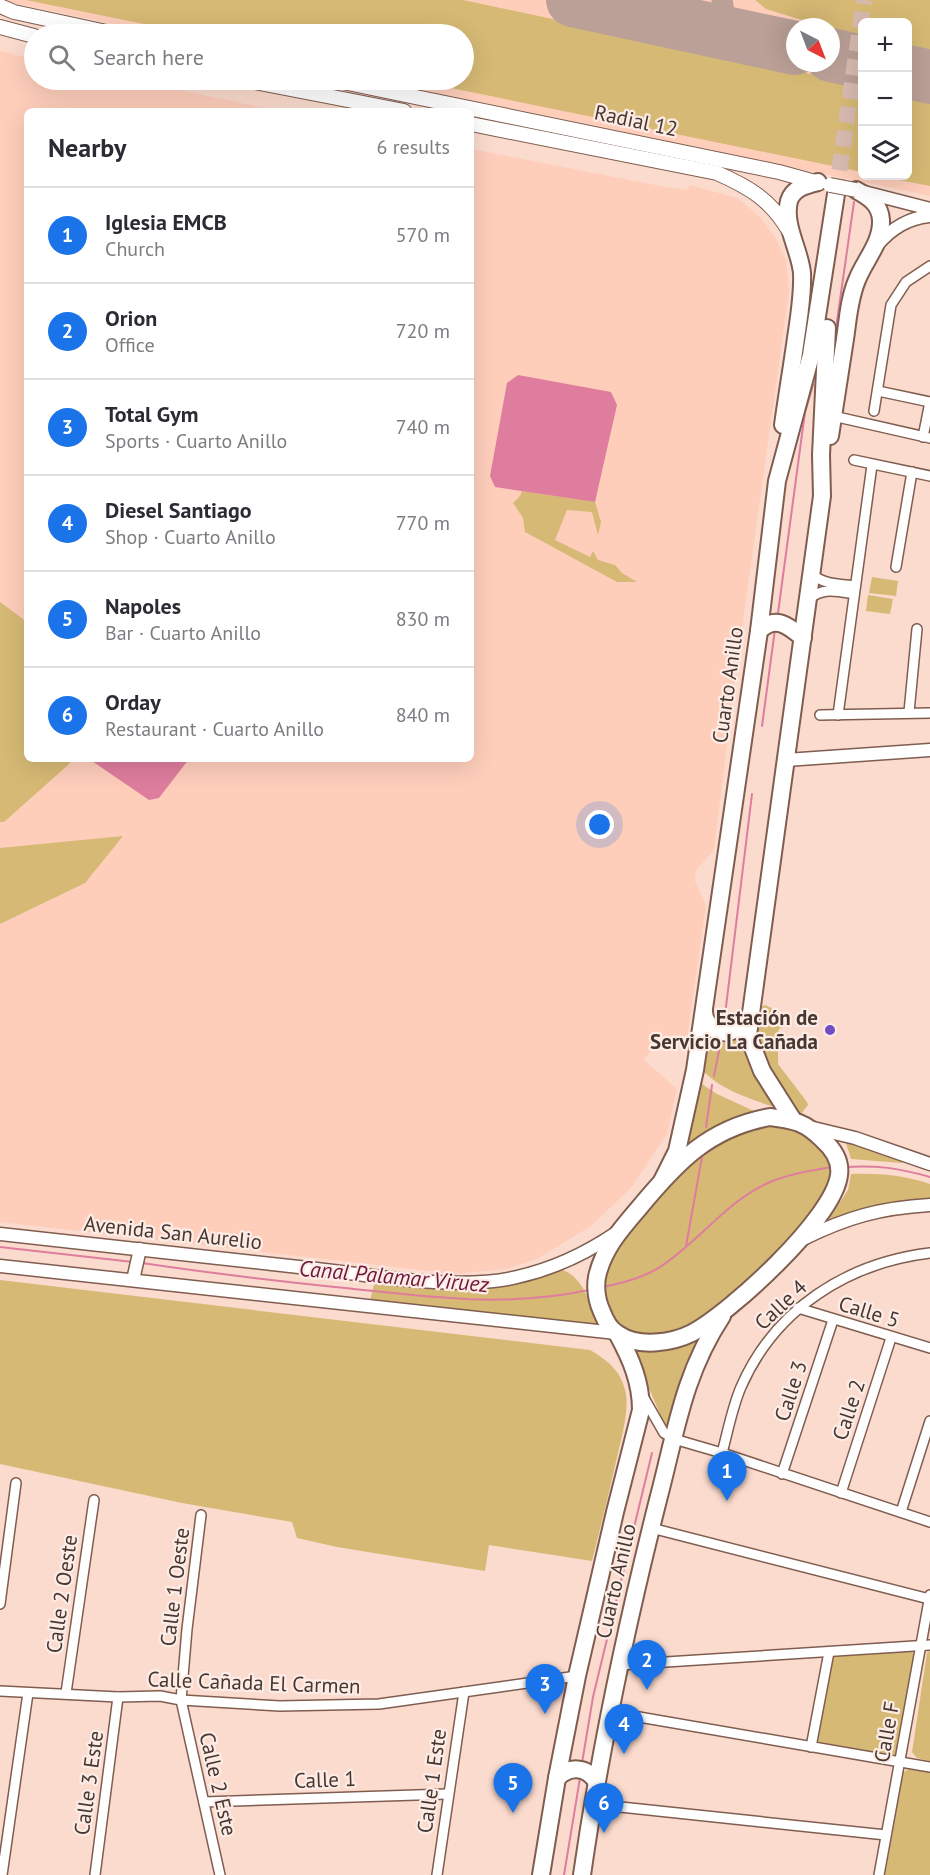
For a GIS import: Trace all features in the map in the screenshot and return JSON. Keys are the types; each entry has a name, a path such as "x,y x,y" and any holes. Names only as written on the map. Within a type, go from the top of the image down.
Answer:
{"highway":[{"path":"777,481 802,273 792,236 788,207 790,198 795,191 804,186 837,190 871,198 881,220 873,251 864,264 851,296 748,1035 762,1071 793,1120"},
{"path":"822,496 821,454 825,344 837,190"},
{"name":"Cuarto Anillo","path":"662,1181 677,1151 685,1120 704,1012 759,631 777,481 817,328 837,190"},
{"path":"759,631 765,625 774,622 784,623 803,638"},
{"path":"704,1012 709,1026 722,1032 737,1029 750,1016"},
{"path":"617,1334 642,1342 677,1339 694,1332 728,1308 771,1271 800,1240 822,1211 838,1181 839,1168 835,1154 809,1127 793,1120 770,1117 750,1121 731,1128 693,1151 675,1166 618,1232"},
{"name":"Cuarto Anillo","path":"582,1875 592,1804 579,1768 577,1676 641,1410 641,1393 636,1373 617,1334 604,1317 596,1292 600,1266 608,1247 618,1232"},
{"name":"Cuarto Anillo","path":"541,1875 557,1778 601,1758 619,1665 679,1411 695,1366 712,1332 728,1308"}],"main road":[{"path":"0,6 14,12 70,24"},
{"path":"0,27 24,33"},
{"path":"296,90 389,108"},
{"name":"Radial 12","path":"381,90 469,108"},
{"name":"Radial 12","path":"474,109 779,172 837,190 930,209"},
{"name":"Radial 12","path":"474,125 717,173 744,184 759,194 776,212 792,236"},
{"path":"873,251 887,233 899,225 912,219 930,216"},
{"path":"786,760 930,750"},
{"path":"809,1127 855,1138 930,1164"},
{"path":"800,1240 843,1220 873,1211 930,1205"},
{"name":"Avenida San Aurelio","path":"0,1234 139,1252 465,1283 515,1278 562,1264 592,1249 618,1232"},
{"path":"134,1276 139,1252"},
{"path":"0,1266 134,1276 617,1334"}],"street":[{"path":"874,411 891,305 906,282 930,266"},
{"path":"833,416 927,438 930,402 878,391"},
{"path":"854,460 930,476"},
{"path":"838,715 872,465"},
{"path":"896,567 912,472"},
{"path":"812,568 812,574 825,582 855,590"},
{"path":"808,600 815,594 827,590 855,590"},
{"path":"909,712 917,629"},
{"path":"820,715 930,713"},
{"name":"Calle 4","path":"722,1453 741,1386 765,1343 798,1308 825,1288 862,1269 885,1261 930,1253"},
{"name":"Calle 5","path":"798,1308 930,1348"},
{"name":"Calle 3","path":"782,1474 833,1320"},
{"name":"Calle 2","path":"843,1488 891,1338"},
{"path":"641,1393 664,1433 674,1439 782,1474 843,1488 930,1522"},
{"path":"900,1512 930,1421"},
{"path":"0,1604 16,1483"},
{"name":"Calle 2 Oeste","path":"66,1693 94,1500"},
{"name":"Calle 1 Oeste","path":"181,1700 201,1515"},
{"path":"651,1528 930,1597"},
{"name":"Calle F","path":"879,1875 925,1646 930,1597"},
{"path":"619,1665 925,1646"},
{"path":"811,1747 829,1652"},
{"name":"Calle Cañada El Carmen","path":"0,1691 118,1697 160,1696 181,1700 280,1706 379,1704 577,1676"},
{"name":"Calle 1 Este","path":"437,1875 447,1794 464,1692"},
{"path":"2,1875 27,1693"},
{"name":"Calle 3 Este","path":"95,1875 118,1697"},
{"name":"Calle 2 Este","path":"181,1700 220,1875"},
{"path":"610,1712 930,1767"},
{"name":"Calle 1","path":"204,1802 447,1794"},
{"path":"592,1804 886,1836"}],"shaded area":[{"path":"5,0 930,0 930,196 423,90 474,90 474,24 114,24"},
{"path":"26,0 463,0 786,69 786,72 801,72 858,84 858,171 461,90 474,90 474,24 144,24"},
{"path":"755,0 930,0 930,50 912,46 912,18 858,18 858,35 840,31 840,18 796,18 766,9"},
{"path":"0,51 24,57 24,90 179,90 264,108 24,108 24,762 474,762 474,150 666,187 688,190 690,185 737,198 760,217 775,237 786,260 789,292 737,664 714,850 697,869 695,875 695,881 706,905 687,1039 679,1044 661,1036 644,1060 677,1089 667,1134 631,1188 591,1226 537,1259 506,1269 455,1274 0,1222"},
{"path":"912,96 930,100 930,186 899,180 912,180"},
{"path":"518,375 611,392 617,405 595,502 495,487 490,476 507,383"},
{"path":"522,491 595,502 601,522 598,535 592,512 567,510 555,540 590,557 593,551 598,560 615,565 622,573 637,582 617,582 525,532 523,518 513,503"},
{"path":"872,577 898,581 896,596 869,593"},
{"path":"868,595 893,599 890,614 866,611"},
{"path":"0,602 24,620 24,762 70,762 4,822 0,822"},
{"path":"93,762 187,762 159,798 149,800"},
{"path":"123,836 85,883 0,924 0,848"},
{"path":"765,1005 778,1011 784,1017 784,1026 779,1029 778,1034 778,1064 807,1102 808,1105 801,1114 791,1107 757,1046 754,1015 759,1008"},
{"path":"742,1032 779,1109 726,1088 707,1075 700,1067 704,1046 726,1042"},
{"path":"699,1082 717,1094 756,1112 709,1132 681,1150"},
{"path":"774,1122 801,1132 832,1160 833,1177 799,1231 748,1284 682,1333 643,1336 626,1329 613,1319 603,1300 602,1284 614,1249 688,1162 732,1133"},
{"path":"845,1140 903,1160 902,1163 851,1159"},
{"path":"851,1174 891,1175 930,1184 930,1200 876,1206 829,1219 848,1190"},
{"path":"560,1269 581,1284 597,1325 370,1301 375,1280 465,1288"},
{"path":"0,1280 590,1350 602,1357 616,1371 623,1383 627,1405 592,1561 489,1545 485,1571 337,1547 297,1538 292,1522 182,1503 0,1464"},
{"path":"705,1333 670,1431 662,1419 632,1347 670,1348"},
{"path":"909,1651 915,1657 898,1752 895,1755 890,1756 818,1742 833,1657"},
{"path":"930,1651 930,1761 917,1758 912,1752 927,1653"},
{"path":"911,1767 930,1771 930,1875 885,1875 903,1773"}],"waterway":[{"path":"834,342 854,202"},
{"path":"778,613 805,412 813,385"},
{"path":"762,726 775,629"},
{"path":"724,1023 752,794"},
{"path":"714,1076 720,1046"},
{"path":"706,1127 712,1085"},
{"path":"686,1246 702,1157"},
{"name":"Canal Palamar Viruez","path":"603,1287 633,1280 660,1267 754,1190 785,1177 833,1167"},
{"name":"Canal Palamar Viruez","path":"844,1167 888,1168 930,1177"},
{"name":"Canal Palamar Viruez","path":"0,1247 133,1262"},
{"name":"Canal Palamar Viruez","path":"142,1263 269,1280 467,1299 527,1299 589,1290"},
{"path":"582,1763 593,1697 652,1453"},
{"path":"564,1875 580,1778"}],"taxiway":[{"path":"722,0 728,33"}],"runway":[{"path":"573,0 786,46"},
{"path":"840,57 858,61"},
{"path":"912,73 930,77"}],"tunnel":[{"path":"836,194 864,0"}],"place":[{"name":"Estación de Servicio La Cañada","path":"830,1030"},
{"name":"Iglesia EMCB","path":"727,1501"},
{"name":"Orion","path":"647,1690"},
{"name":"Total Gym","path":"545,1714"},
{"name":"Diesel Santiago","path":"624,1754"},
{"name":"Napoles","path":"513,1813"},
{"name":"Orday","path":"604,1833"}]}
